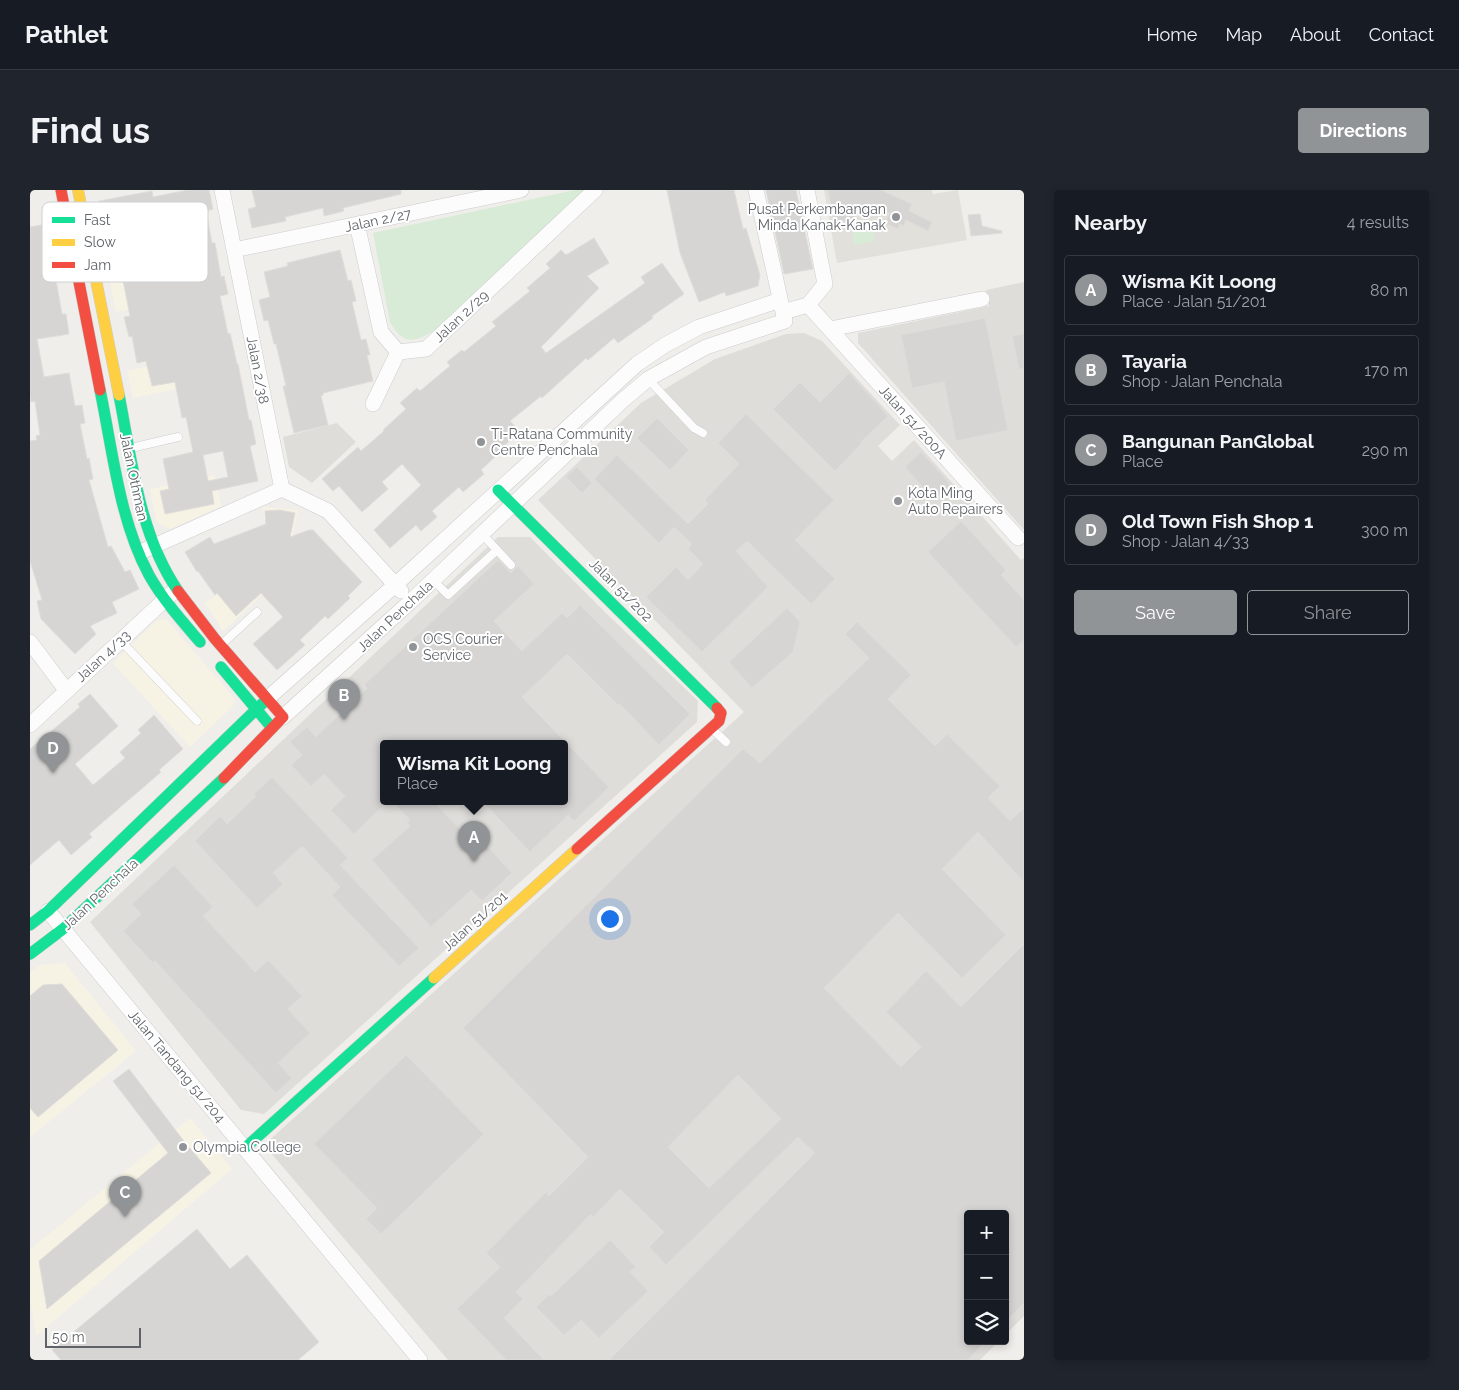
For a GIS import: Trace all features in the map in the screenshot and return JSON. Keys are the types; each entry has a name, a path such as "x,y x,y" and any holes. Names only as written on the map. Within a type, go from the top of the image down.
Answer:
{"main road":[{"name":"Jalan Othman","path":"79,282 120,490 129,529 138,553 164,599 272,728"},
{"name":"Jalan Othman","path":"96,282 144,520 154,547 176,589 221,646 283,717"},
{"name":"Jalan 51/202","path":"498,490 721,713"},
{"name":"Jalan Penchala","path":"30,925 48,911 267,699"},
{"name":"Jalan 51/201","path":"245,1148 712,728 720,720 721,713"},
{"name":"Jalan Penchala","path":"30,954 64,929 208,794 283,717"}],"street":[{"name":"Jalan 2/38","path":"222,190 282,489"},
{"name":"Jalan 2/27","path":"234,250 521,190"},
{"name":"Jalan 2/29","path":"398,352 426,348 595,190"},
{"path":"756,190 783,311"},
{"path":"807,190 825,284 808,305"},
{"path":"357,224 381,332 398,352 373,404"},
{"path":"830,329 982,299"},
{"name":"Jalan Penchala","path":"267,699 395,585 607,390 664,344 699,327 808,305"},
{"name":"Jalan 51/200A","path":"808,305 1018,538"},
{"name":"Jalan Penchala","path":"283,717 410,602 622,401 648,379 706,347 783,311"},
{"path":"138,553 282,489 328,511 410,602"},
{"name":"Jalan 4/33","path":"30,725 176,589"},
{"path":"30,642 66,690"},
{"name":"Jalan Tandang 51/204","path":"48,911 420,1360"}],"lane":[{"path":"648,379 694,428 703,433"},
{"path":"129,449 178,437"},
{"path":"482,534 511,565"},
{"path":"433,580 448,596 497,550"},
{"path":"221,646 257,612"},
{"path":"120,640 197,721"},
{"path":"712,728 726,742"}],"shaded area":[{"name":"Pusat Perkembangan Minda Kanak-Kanak","path":"824,190 932,190 933,194 958,190 967,240 837,263"},
{"path":"110,282 174,282 177,299 116,312"},
{"path":"1024,282 1024,530 858,343 858,333 989,306 986,290"},
{"path":"804,333 822,341 900,425 878,446 892,461 914,440 1021,560 1024,558 1024,1316 1009,1331 1009,1210 964,1210 964,1345 995,1345 980,1360 448,1360 264,1145 744,712 538,500 641,403 715,359 786,334"},
{"path":"189,357 195,385 133,398 127,371"},
{"path":"337,423 356,442 312,483 289,467 283,437"},
{"path":"214,475 221,506 170,529 157,523 150,489"},
{"path":"263,507 298,510 284,574 223,631 205,603 270,560"},
{"path":"498,537 530,537 698,701 697,722 264,1114 241,1110 90,922"},
{"path":"166,619 234,698 233,706 190,747 113,663 156,621"},
{"path":"65,963 136,1051 30,1137 30,973 40,965"},
{"path":"190,1118 232,1169 36,1336 30,1298 30,1250"}],"green space":[{"path":"575,190 584,190 437,329 422,337 410,340 405,339 395,330 390,322 373,233"},
{"path":"866,221 872,226 875,241 854,245 851,224"}],"building":[{"path":"188,190 209,190 213,209 208,210 208,202 99,201 152,191 153,197"},
{"path":"252,190 401,190 401,194 343,208 344,211 324,216 323,208 285,217 286,221 252,228 248,209 256,207"},
{"path":"667,190 734,190 743,229 746,228 760,275 758,286 726,296 725,292 699,302 680,253"},
{"path":"766,190 796,190 813,269 784,274"},
{"path":"828,190 881,190 912,204 909,211 932,222 928,231 906,220 904,226 900,224 898,229 885,223 890,213 870,204 865,214 853,208 855,219 835,223"},
{"path":"980,214 982,226 1002,231 1002,233 971,236 968,215"},
{"path":"208,222 212,243 215,243 221,277 224,276 228,294 220,296 256,444 250,446 258,481 212,491 214,504 165,514 160,491 169,489 163,459 193,452 186,417 182,418 175,382 152,386 146,361 137,363 132,336 129,337 124,317 130,316 123,282 208,282","holes":["223,451 228,477 208,481 203,455"]},
{"path":"42,225 42,282 56,282 62,314 66,314 69,334 37,339 44,377 69,373 75,406 82,405 85,423 80,424 93,479 89,480 108,547 111,546 125,572 130,570 139,589 112,602 117,613 90,626 96,634 75,654 41,619 37,601 42,600 30,561 30,441 37,440 36,436 40,435 35,401 31,402 30,394 30,227"},
{"path":"594,238 609,263 587,276 599,288 541,347 546,353 645,283 641,277 662,263 684,294 618,343 614,338 588,360 586,358 542,398 541,396 510,421 520,432 500,449 501,451 481,470 484,474 463,492 459,487 432,511 437,517 421,531 416,525 390,548 374,530 421,485 402,464 382,482 388,489 362,512 339,486 333,491 322,479 358,447 361,451 384,431 406,409 400,403 417,388 420,391 450,366 447,362 462,350 464,352 496,326 492,322 530,291 527,288 550,268 546,264 561,250 566,255"},
{"path":"340,250 348,281 351,280 356,301 352,302 361,340 366,339 370,355 367,355 373,381 323,393 321,396 328,425 294,433 276,344 274,344 268,320 264,321 259,300 270,297 264,272 288,266 287,263"},
{"path":"985,318 1008,430 956,441 944,382 912,388 901,335"},
{"path":"1024,334 1024,369 1019,369 1012,336"},
{"path":"849,373 888,416 835,471 773,409 800,382 820,402"},
{"path":"746,414 834,500 795,540 835,579 811,604 747,541 736,551 768,587 702,652 646,597 676,567 688,580 703,564 688,549 692,544 674,527 659,543 594,479 617,455 688,524 708,504 705,500 739,464 718,443"},
{"path":"657,418 689,450 670,470 637,438"},
{"path":"921,452 951,485 934,500 905,467"},
{"path":"577,467 592,483 582,493 566,477"},
{"path":"280,510 295,513 290,537 313,530 362,582 348,596 350,598 328,619 325,616 300,640 305,645 277,670 253,644 283,617 261,593 236,616 217,593 215,595 197,572 185,552 210,537 214,544 266,524 265,511"},
{"path":"961,521 1006,570 1001,575 1024,600 1024,640 1016,647 928,552"},
{"path":"498,560 511,573 518,566 534,584 494,621 522,651 562,613 567,618 580,605 690,714 659,745 620,704 618,705 567,654 522,697 564,740 380,740 380,805 384,805 354,834 331,810 345,796 324,774 311,786 291,765 302,755 290,742 307,727 316,737 367,688 364,685"},
{"path":"787,608 800,622 793,652 752,688 729,662"},
{"path":"857,622 911,675 888,699 935,746 947,734 1000,786 988,798 1010,821 1024,808 1024,882 978,832 942,869 1006,935 962,978 898,913 824,988 901,1067 921,1047 886,1012 926,971 961,1007 1024,944 1024,1303 1009,1318 1009,1210 964,1210 964,1345 982,1345 968,1360 609,1360 815,1153 798,1137 666,1265 649,1247 664,1232 620,1189 593,1217 591,1214 516,1292 523,1299 504,1318 544,1360 506,1360 457,1309 500,1267 486,1253 546,1192 549,1196 588,1157 463,1028 743,749 760,763 869,658 845,634","holes":["738,1075 781,1119 709,1188 668,1147"]},
{"path":"90,694 118,726 75,764 93,785 125,758 120,752 141,733 138,730 154,715 183,749 159,770 161,772 89,834 92,837 71,855 59,840 30,865 30,749 80,707 78,704"},
{"path":"568,745 609,787 574,821 568,815 530,852 486,805 568,805"},
{"path":"272,777 348,858 340,865 419,948 399,966 332,895 340,887 302,846 273,873 283,884 257,908 195,841 220,816 227,824 256,796 254,794"},
{"path":"396,805 437,805 460,829 466,823 512,873 482,901 471,890 431,927 372,860 410,826 407,822 410,820"},
{"path":"174,865 213,907 203,916 255,972 268,960 302,996 288,1009 310,1033 278,1063 292,1078 276,1093 155,961 153,963 123,931 141,914 132,904"},
{"path":"62,984 118,1050 38,1117 30,1108 30,996 43,985"},
{"path":"406,1055 484,1134 381,1234 366,1219 377,1208 314,1144"},
{"path":"129,1069 183,1140 211,1173 47,1309 39,1261 168,1153 113,1081"},
{"path":"197,1229 230,1269 247,1255 319,1342 298,1360 61,1360 52,1350"},
{"path":"610,1240 636,1267 630,1272 648,1291 599,1338 581,1320 564,1335 536,1307 549,1294 551,1296"}],"traffic: fast":[{"path":"100,390 118,485 139,554 160,593 200,642"},
{"path":"119,395 133,471 146,521 154,546 178,591"},
{"path":"498,490 717,708"},
{"path":"221,667 272,728"},
{"path":"30,925 48,911 265,701"},
{"path":"30,954 63,929 224,778"},
{"path":"245,1148 434,978"}],"traffic: slow":[{"path":"78,190 80,202"},
{"path":"96,282 119,395"},
{"path":"434,978 577,849"}],"traffic: jam":[{"path":"61,190 63,202"},
{"path":"79,282 100,390"},
{"path":"178,591 215,639 283,717 224,778"},
{"path":"577,849 719,721 721,713 717,708"}],"place":[{"name":"Pusat Perkembangan Minda Kanak-Kanak","path":"896,217"},
{"name":"Ti-Ratana Community Centre Penchala","path":"481,442"},
{"name":"Kota Ming Auto Repairers","path":"898,501"},
{"name":"OCS Courier Service","path":"413,647"},
{"name":"Tayaria","path":"344,720"},
{"name":"Old Town Fish Shop 1","path":"53,773"},
{"name":"Wisma Kit Loong","path":"474,862"},
{"name":"Olympia College","path":"183,1147"},
{"name":"Bangunan PanGlobal","path":"125,1217"}]}
